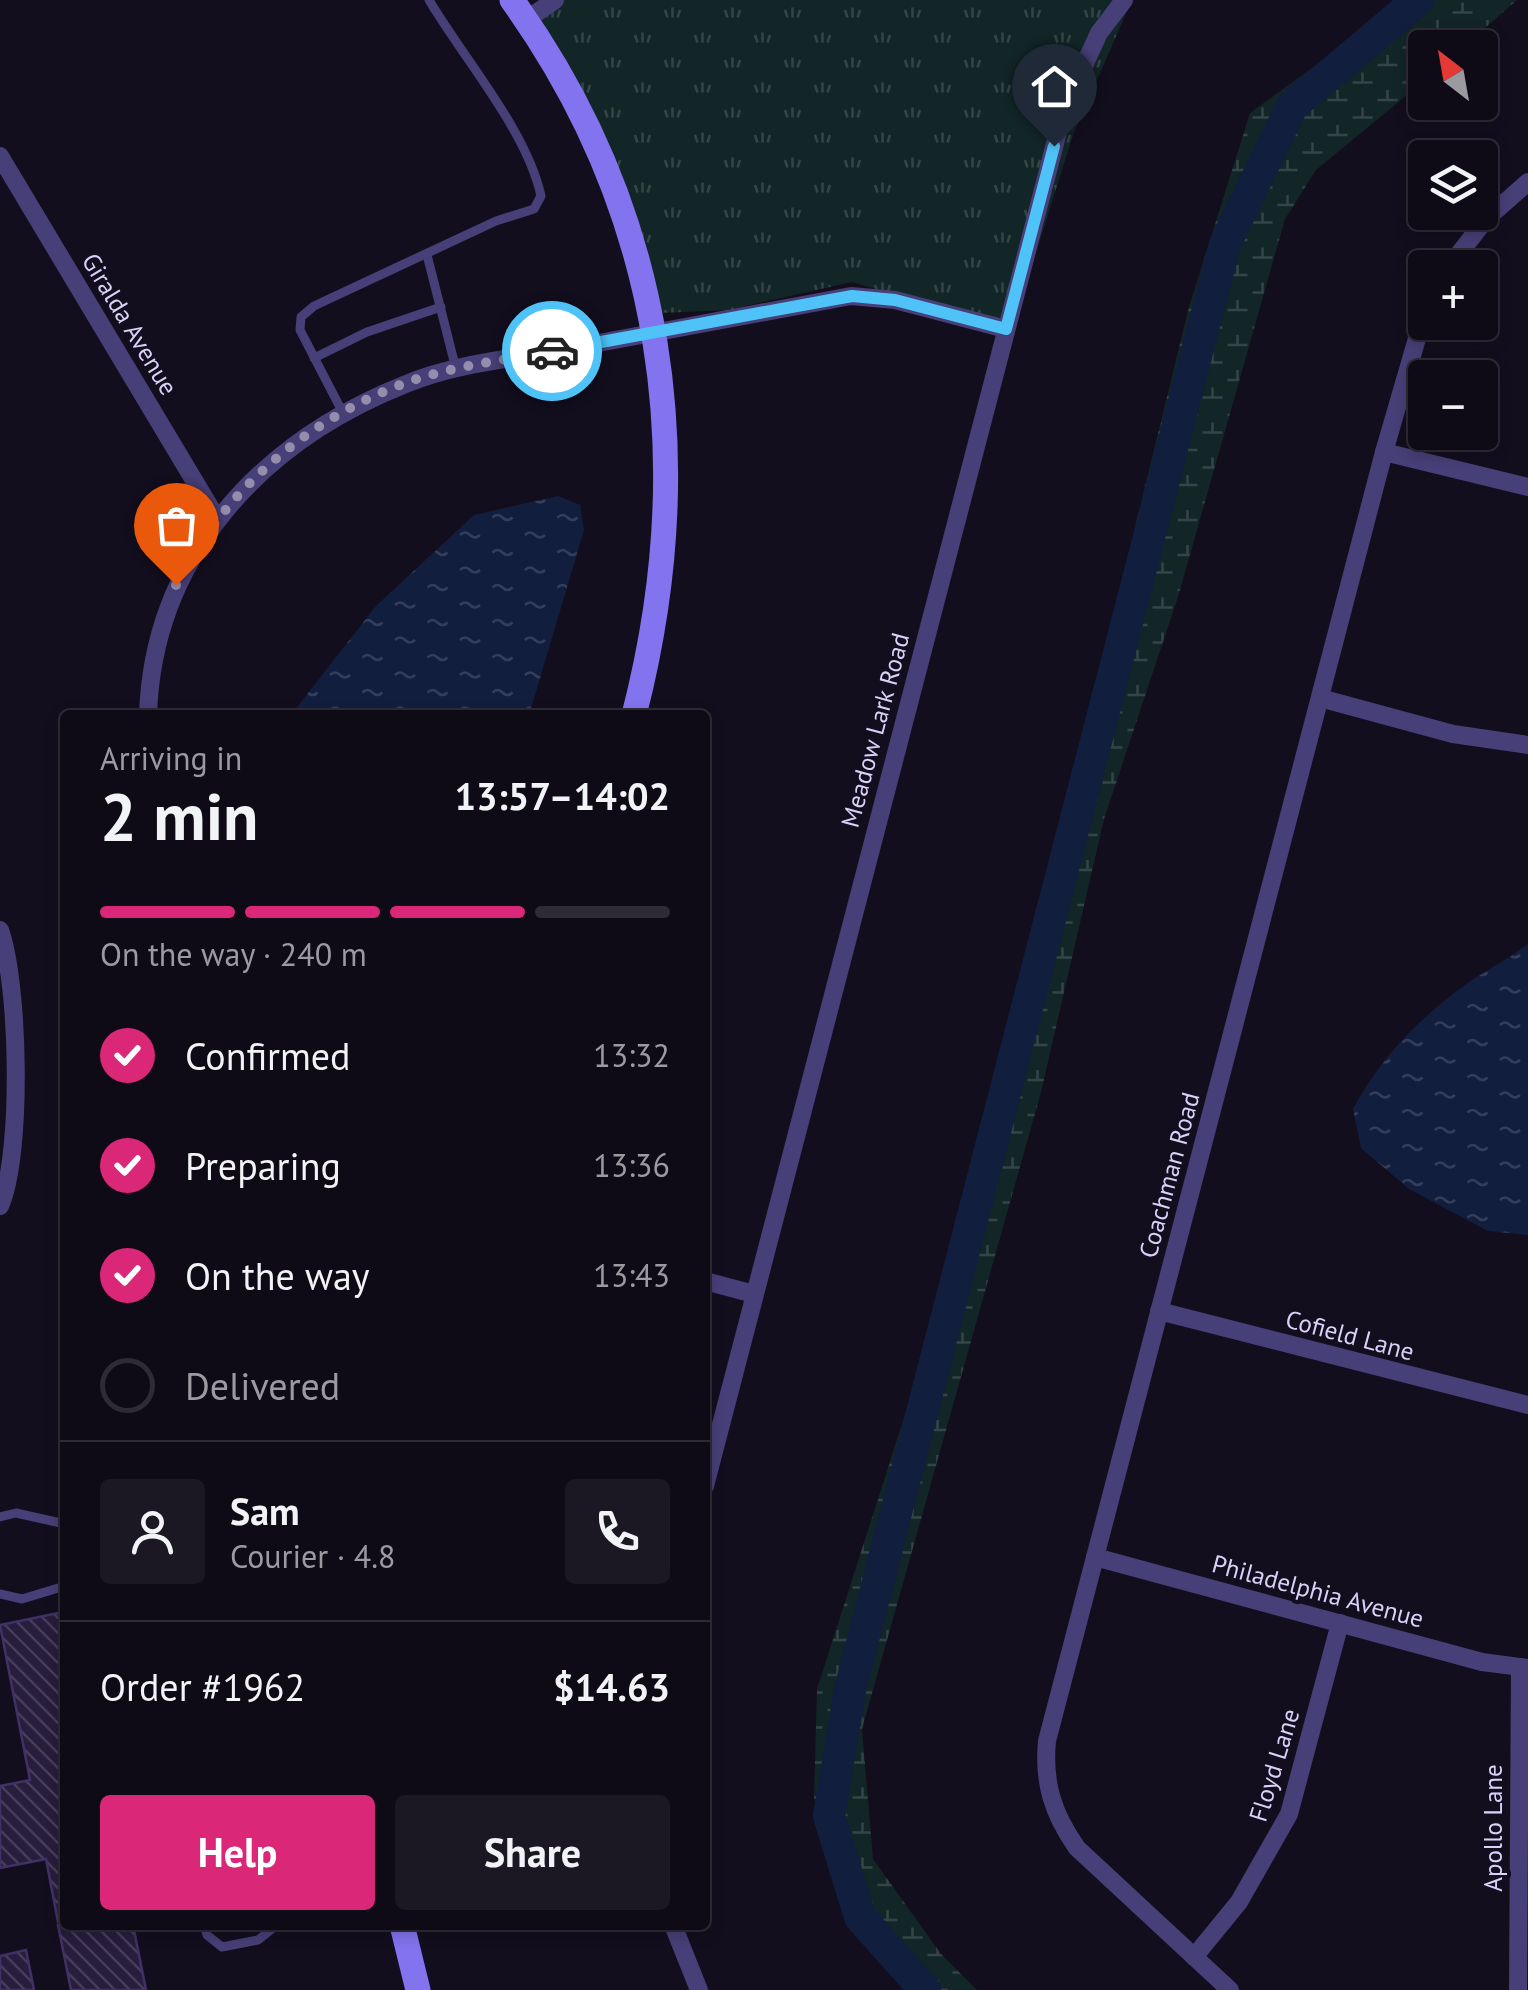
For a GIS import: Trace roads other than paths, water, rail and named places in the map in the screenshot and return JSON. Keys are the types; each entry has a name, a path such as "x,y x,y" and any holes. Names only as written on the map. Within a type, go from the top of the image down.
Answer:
{"main road":[{"path":"519,10 602,161 626,222 655,332 666,418 666,541 653,638 635,710"},
{"path":"403,1930 418,1990"}],"street":[{"path":"519,10 555,0"},
{"name":"Meadow Lark Road","path":"710,1466 1064,109 1080,68 1123,0"},
{"name":"Giralda Avenue","path":"0,156 216,517"},
{"path":"1462,250 1486,219 1528,182"},
{"path":"148,710 154,655 163,617 194,550 216,517 275,458 344,415 408,383 456,369 852,296 895,300 1006,329"},
{"name":"Coachman Road","path":"1230,1990 1078,1848 1054,1809 1048,1787 1047,1741 1416,340"},
{"path":"1384,452 1528,488"},
{"path":"1320,698 1453,734 1528,745"},
{"path":"0,930 13,997 12,1150 0,1206"},
{"path":"710,1282 754,1294"},
{"name":"Cofield Lane","path":"1159,1310 1528,1404"},
{"name":"Philadelphia Avenue","path":"1095,1557 1482,1662 1524,1668"},
{"name":"Floyd Lane","path":"1194,1957 1248,1889 1289,1814 1340,1623"},
{"name":"Apollo Lane","path":"1518,1990 1524,1668"},
{"path":"675,1930 699,1990"}],"lane":[{"path":"344,415 300,330 301,316 314,306 496,222 534,209 541,196 537,178 500,110 429,0"},
{"path":"428,255 456,369"},
{"path":"314,358 368,332 441,307"},
{"path":"0,1517 16,1513 60,1523"},
{"path":"0,1594 22,1599 60,1588"},
{"path":"206,1930 222,1948 258,1940 271,1930"}],"water":[{"path":"558,496 580,505 584,530 530,710 295,710 376,606 474,515"},
{"path":"1528,944 1528,1235 1488,1231 1409,1189 1361,1148 1353,1109 1389,1055 1418,1024 1468,983"}],"waterway":[{"path":"925,1990 860,1917 829,1816 850,1690 1225,244 1292,106 1418,0"}]}
